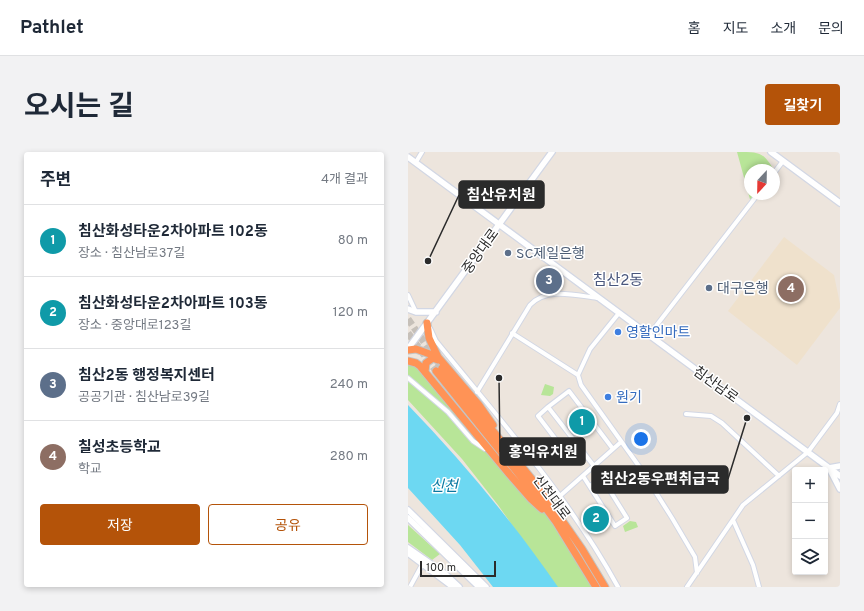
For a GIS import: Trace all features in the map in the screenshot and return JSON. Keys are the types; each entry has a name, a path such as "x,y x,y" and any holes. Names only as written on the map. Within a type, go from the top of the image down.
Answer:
{"highway":[{"path":"428,323 429,338 439,364"},
{"path":"408,349 416,348 439,364"},
{"path":"425,373 426,362 430,359 433,358 439,364"},
{"path":"408,361 416,363 531,499 551,516"},
{"name":"신천대로","path":"439,364 479,405 521,467 569,531 606,587"},
{"name":"신천대로","path":"439,364 551,516 596,587"}],"main road":[{"name":"중앙대로","path":"408,349 552,152"},
{"path":"771,152 840,203"},
{"name":"침산남로","path":"408,157 840,476"},
{"path":"408,309 416,312 436,312"},
{"path":"840,466 829,468 840,489"},
{"path":"408,510 486,587"},
{"path":"408,518 479,587"},
{"path":"408,548 444,573 459,587"},
{"path":"408,553 453,587"}],"street":[{"path":"416,162 422,152"},
{"path":"780,165 783,161"},
{"path":"649,335 753,200"},
{"path":"477,392 512,333 530,305 538,297 548,294 560,294 599,298"},
{"path":"408,295 416,312"},
{"path":"619,313 590,349 578,375 581,386 668,512 695,557 697,573"},
{"path":"428,323 436,341 561,495 602,558 618,587"},
{"path":"512,333 578,375"},
{"path":"408,378 448,412 473,441 494,455"},
{"path":"584,453 573,462 538,416 569,391 613,449"},
{"path":"687,587 743,505 808,452 837,413 840,404"},
{"path":"548,407 594,466"},
{"name":"침산남로","path":"686,414 711,416 722,423 779,476"},
{"path":"561,495 621,442"},
{"path":"583,476 615,526 627,518 602,478 590,486"},
{"path":"734,520 753,565 759,587"},
{"path":"410,587 423,563"}],"shaded area":[{"path":"784,237 834,275 840,304 840,308 797,365 728,311"}],"green space":[{"path":"737,152 751,152 764,156 770,164 744,164 744,178"},
{"path":"413,362 498,452 557,527 593,587 556,587 498,505 462,459 408,400 408,363"},
{"path":"545,384 554,387 553,394 550,396 541,395"},
{"path":"630,521 636,522 638,527 625,532 623,526"},
{"path":"408,525 440,554 432,560 408,542"}],"water":[{"name":"신천","path":"408,405 487,493 558,587 493,587 460,545 408,488"}],"tunnel":[{"path":"408,319 442,368"},
{"path":"408,333 436,371"}],"place":[{"name":"SC제일은행","path":"508,253"},
{"name":"침산유치원","path":"428,261"},
{"name":"침산2동 행정복지센터","path":"549,281"},
{"name":"대구은행","path":"709,288"},
{"name":"칠성초등학교","path":"791,289"},
{"name":"영할인마트","path":"618,332"},
{"name":"홍익유치원","path":"499,378"},
{"name":"원기","path":"608,397"},
{"name":"침산2동우편취급국","path":"747,418"},
{"name":"침산화성타운2차아파트 102동","path":"582,422"},
{"name":"침산화성타운2차아파트 103동","path":"596,519"}],"district":[{"name":"침산2동","path":"618,280"}]}
